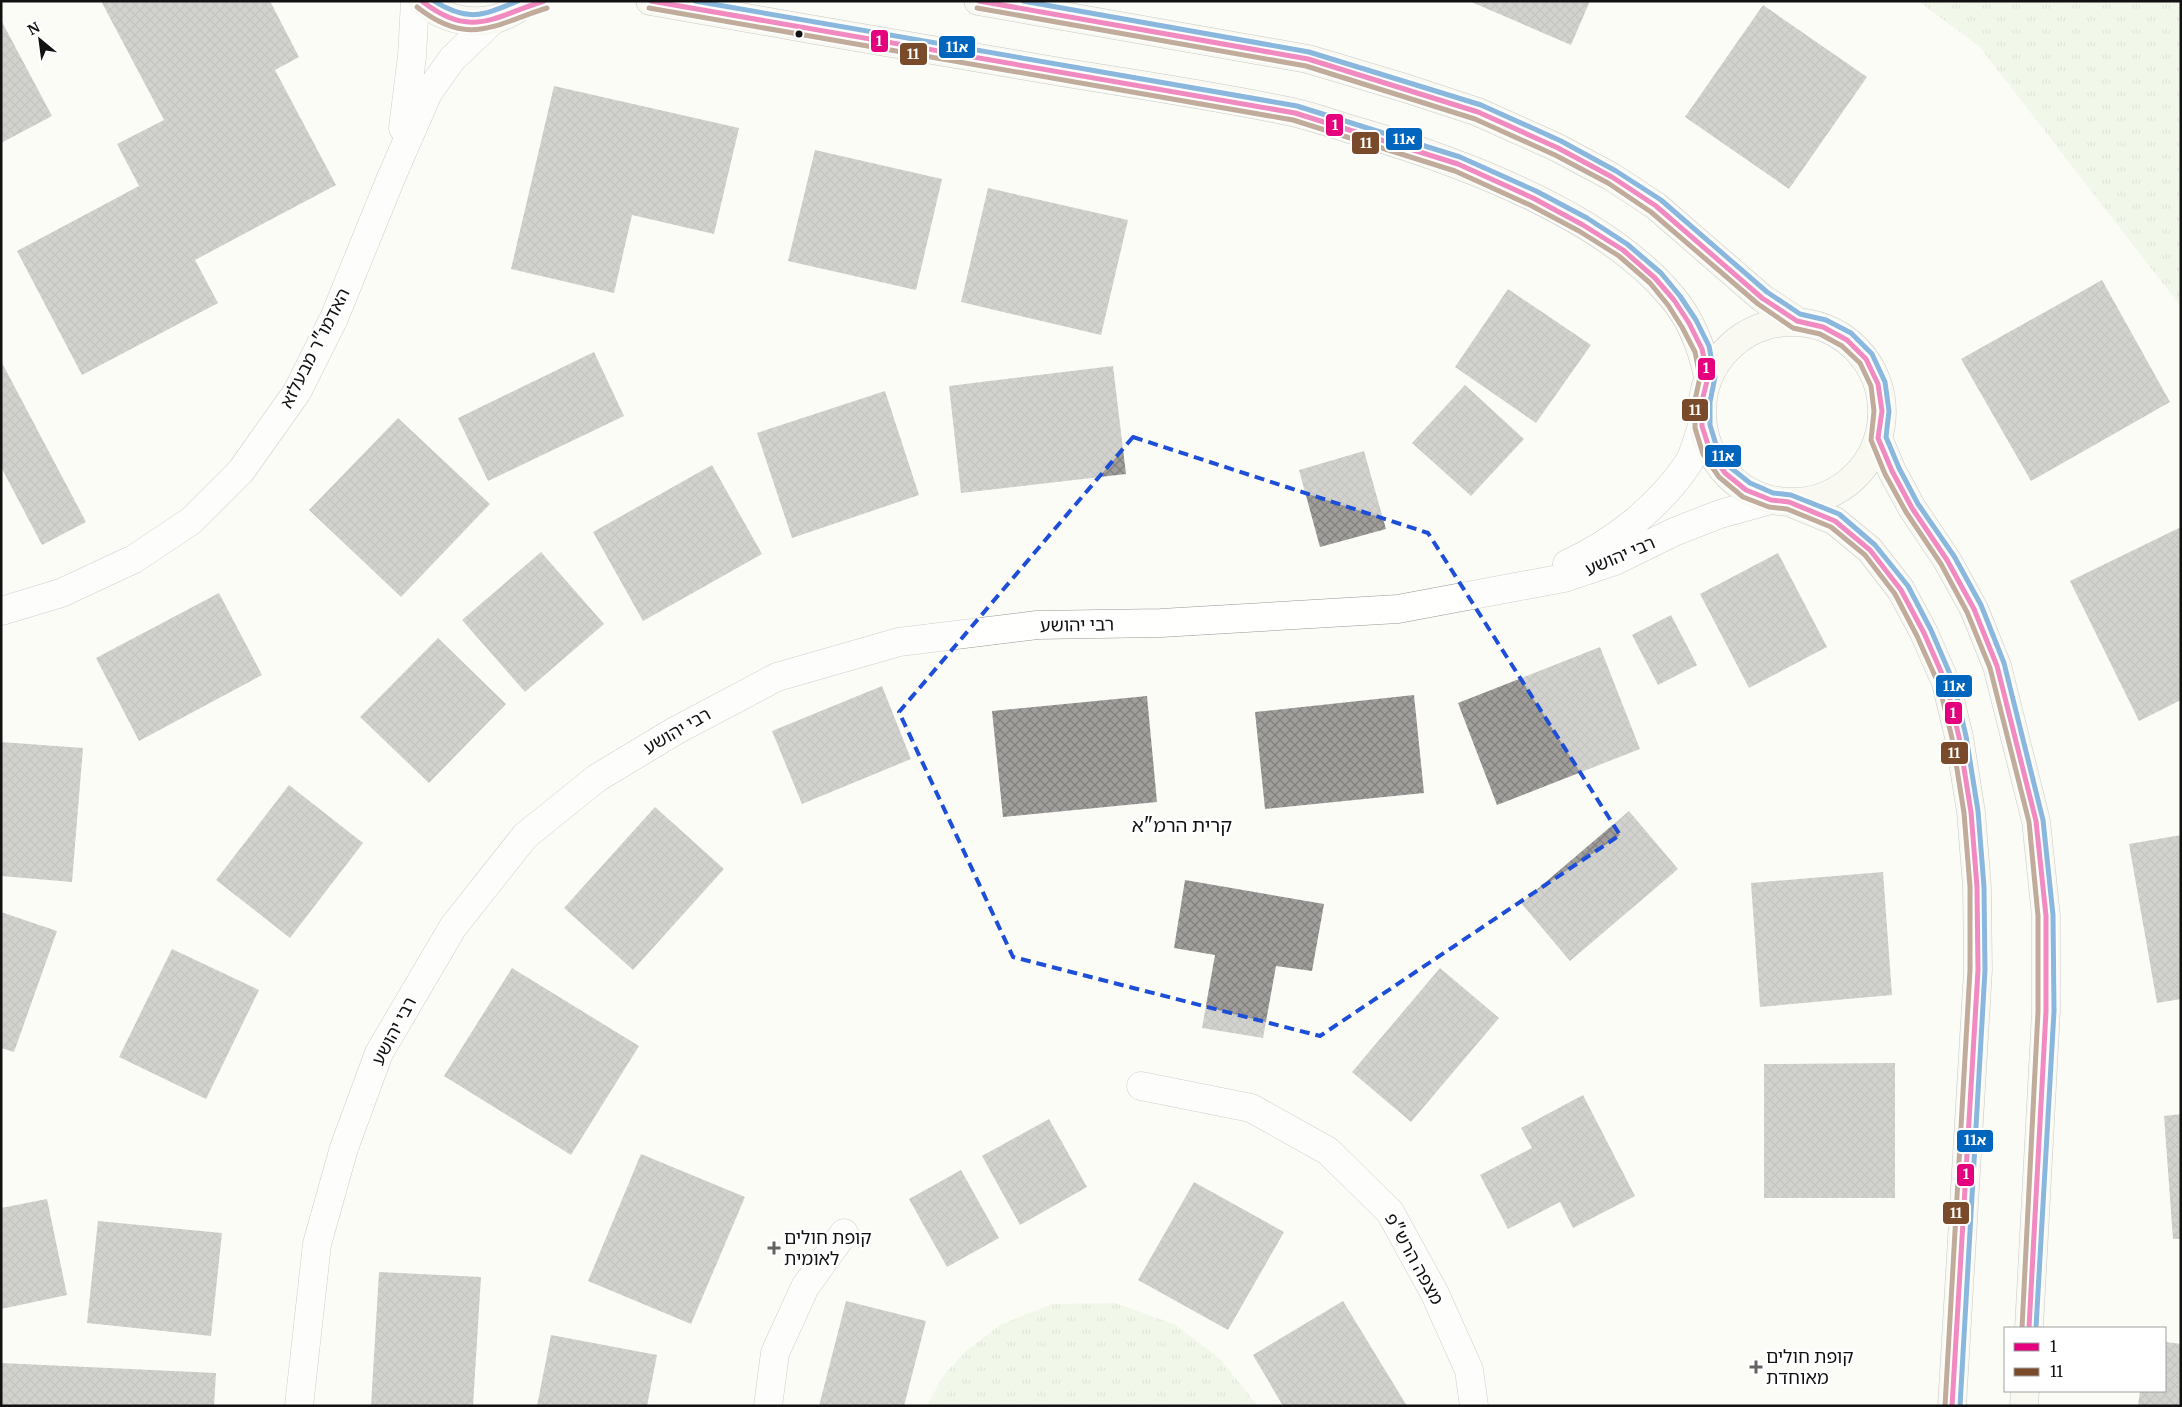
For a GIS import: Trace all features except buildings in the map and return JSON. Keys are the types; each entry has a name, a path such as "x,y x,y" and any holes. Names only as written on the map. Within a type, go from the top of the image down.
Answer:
{"main road":[{"path":"422,1 432,10 451,18 472,22 493,20 523,5 545,1"},
{"path":"650,1 1295,113 1458,164 1533,198 1583,225 1629,256 1655,278 1674,300 1689,323 1702,349 1708,377"},
{"path":"978,1 1308,59 1478,112 1558,148 1612,176 1656,206 1762,298 1797,321"},
{"path":"1780,501 1818,498 1844,485 1866,464 1878,438 1882,411 1878,384 1866,360 1847,340 1823,327 1797,321 1769,324 1744,335 1723,354 1708,377 1702,401 1702,426 1710,451 1725,473 1746,490 1835,521 1870,550 1900,590 1924,633 1946,683 1959,737 1971,812 1977,887 1978,970 1952,1406"},
{"path":"1878,438 1892,471 1908,500 1974,609 1998,666 2036,821 2046,916 2046,1011 2029,1327"},
{"path":"2024,1406 2025,1392"}],"street":[{"name":"האדמו\"ר מבעלזא","path":"391,178 406,116 415,1"},
{"name":"האדמו\"ר מבעלזא","path":"1,611 61,593 134,559 191,521 241,471 297,392 334,318 428,93 452,59 493,20"},
{"name":"רבי יהושע","path":"1466,598 1532,579 1583,556 1629,527 1663,494 1690,460 1702,426"},
{"name":"רבי יהושע","path":"298,1406 318,1244 344,1148 379,1053 453,927 525,836 597,778 675,730 777,677 899,642 1037,625 1161,623 1398,609 1466,598 1564,578 1615,561 1674,532 1720,514 1780,501"},
{"name":"מצפה הרש\"פ","path":"1141,1086 1251,1108 1328,1150 1390,1212 1435,1294 1469,1370 1474,1406"},
{"path":"768,1406 775,1353 805,1287 844,1234"}],"highlighted area":[{"path":"1133,437 1428,533 1620,835 1320,1036 1013,957 899,712"}],"green space":[{"path":"1918,1 2181,1 2181,307 1979,46"},
{"path":"1115,1303 1176,1325 1220,1359 1258,1406 927,1406 943,1376 966,1351 1000,1325 1052,1304"}],"transit line":[{"name":"1","path":"422,1 439,13 455,20 469,22 497,18 544,1"},
{"name":"11א","path":"434,1 446,8 467,14 486,13 518,1"},
{"name":"1","path":"651,1 1295,113 1458,164 1533,198 1583,225 1623,250 1655,278 1674,300 1689,323 1702,349 1708,377 1702,401 1702,426 1710,451 1725,473 1746,490 1771,500 1789,502 1835,521 1870,550 1901,590 1924,633 1946,683 1959,737 1971,812 1977,887 1978,970 1952,1406"},
{"name":"11א","path":"695,1 1297,106 1460,157 1536,191 1587,218 1627,244 1661,273 1680,296 1696,320 1709,346 1715,377 1710,402 1710,425 1717,448 1731,468 1750,483 1773,493 1791,495 1839,514 1875,545 1908,586 1931,630 1953,681 1966,736 1978,811 1984,887 1985,970 1960,1406"},
{"name":"1","path":"979,1 1308,59 1478,112 1558,148 1612,177 1656,206 1762,298 1797,321 1823,327 1847,340 1866,359 1878,384 1882,411 1878,438 1892,471 1912,508 1947,560 1974,609 1997,666 2036,821 2046,916 2046,1011 2029,1327"},
{"name":"11א","path":"1023,1 1309,52 1481,105 1561,141 1616,171 1661,200 1767,292 1800,314 1826,320 1851,333 1872,354 1885,382 1889,411 1886,437 1899,468 1918,504 1954,556 1981,605 2004,663 2043,820 2053,915 2054,1011 2036,1327"},
{"name":"11","path":"417,7 452,27 467,30 497,26 547,8"},
{"name":"11","path":"649,8 1293,120 1455,171 1530,205 1579,231 1619,256 1650,283 1668,305 1695,352 1700,377 1695,400 1695,428 1703,454 1719,477 1743,497 1769,507 1787,509 1831,527 1865,555 1895,594 1917,636 1939,685 1952,738 1964,813 1970,887 1970,970 1945,1406"},
{"name":"11","path":"977,8 1306,66 1475,119 1555,155 1608,183 1651,212 1758,304 1793,328 1820,334 1842,346 1860,363 1871,386 1874,411 1871,440 1885,474 1906,512 1941,564 1967,612 1990,668 2029,822 2038,916 2038,1011 2022,1327"}],"place":[{"name":"קופת חולים לאומית","path":"774,1248"},
{"name":"קופת חולים מאוחדת","path":"1756,1367"}],"district":[{"name":"קרית הרמ\"א","path":"1182,825"}]}
